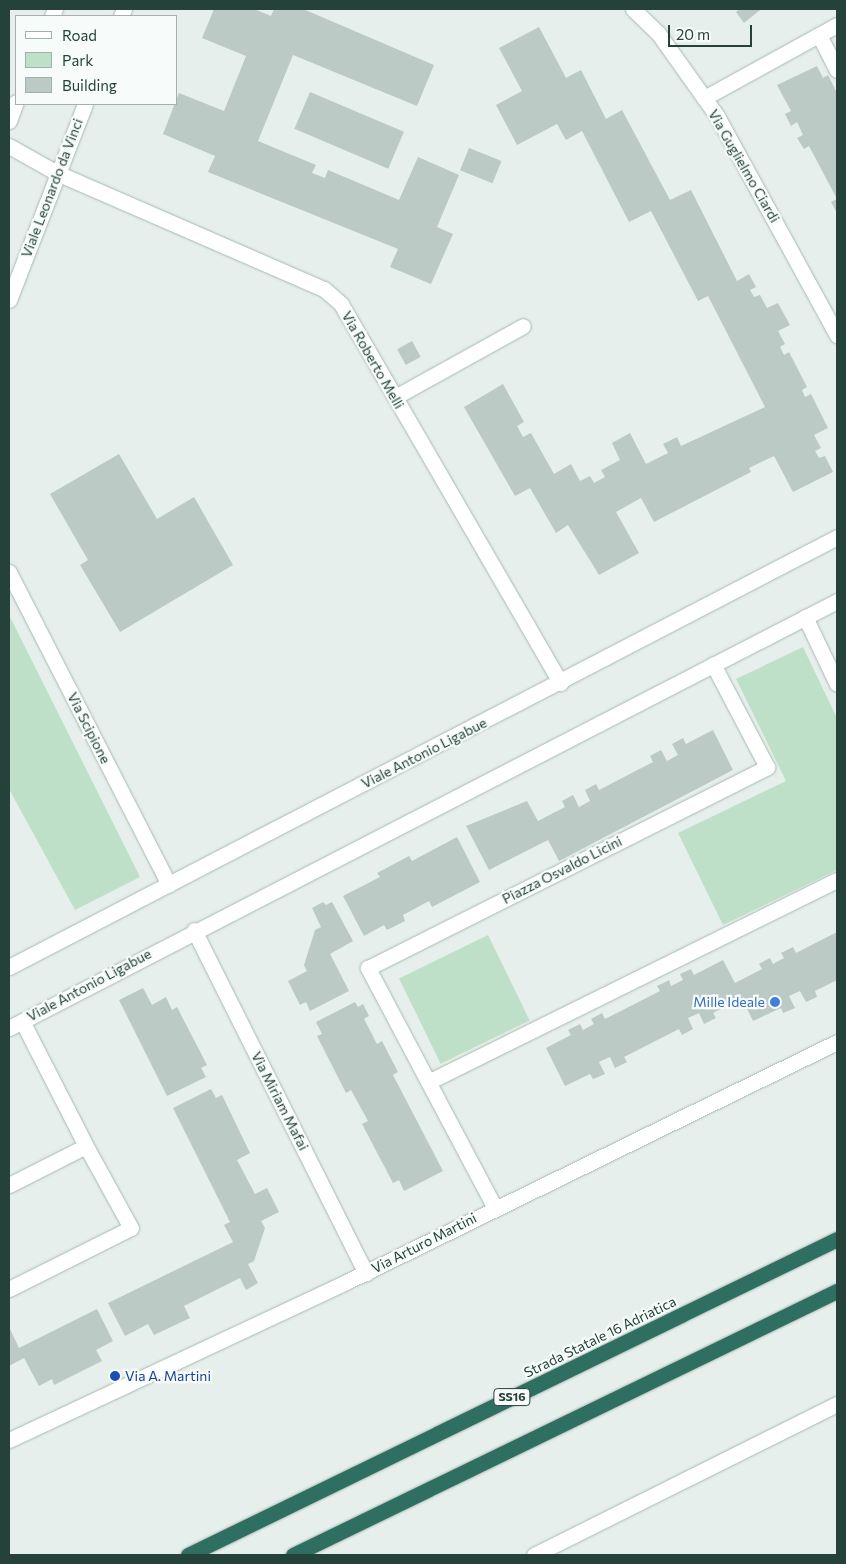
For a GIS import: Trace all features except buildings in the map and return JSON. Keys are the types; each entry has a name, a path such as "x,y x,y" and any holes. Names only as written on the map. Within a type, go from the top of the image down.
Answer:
{"highway":[{"name":"Strada Statale 16 Adriatica","path":"188,1555 837,1239"},
{"path":"293,1555 837,1291"}],"street":[{"name":"Via Guglielmo Ciardi","path":"634,9 658,33 704,98 775,218 837,335"},
{"path":"704,98 837,25"},
{"path":"819,35 837,70"},
{"path":"9,120 15,105"},
{"name":"Viale Leonardo da Vinci","path":"9,300 86,105"},
{"name":"Via Roberto Melli","path":"9,146 58,173 324,289 341,304 561,683"},
{"path":"395,397 523,326"},
{"name":"Viale Antonio Ligabue","path":"9,967 561,683 837,537"},
{"name":"Via Scipione","path":"9,572 169,884"},
{"name":"Viale Antonio Ligabue","path":"15,1024 194,930 837,601"},
{"path":"805,617 837,684"},
{"name":"Piazza Osvaldo Licini","path":"494,1208 368,968 767,767 714,664"},
{"path":"428,1082 837,880"},
{"name":"Via Miriam Mafai","path":"194,930 366,1273"},
{"path":"9,1289 131,1228 15,1024"},
{"name":"Via Arturo Martini","path":"9,1440 366,1273 494,1208 837,1042"},
{"path":"9,1185 86,1146"},
{"path":"534,1555 837,1404"}],"green space":[{"path":"9,615 140,877 75,910 9,789"},
{"path":"803,647 837,718 837,870 723,925 678,833 786,781 736,679"},
{"path":"488,935 530,1020 441,1064 399,978"}],"place":[{"name":"Mille Ideale","path":"775,1002"},
{"name":"Via A. Martini","path":"115,1376"}]}
